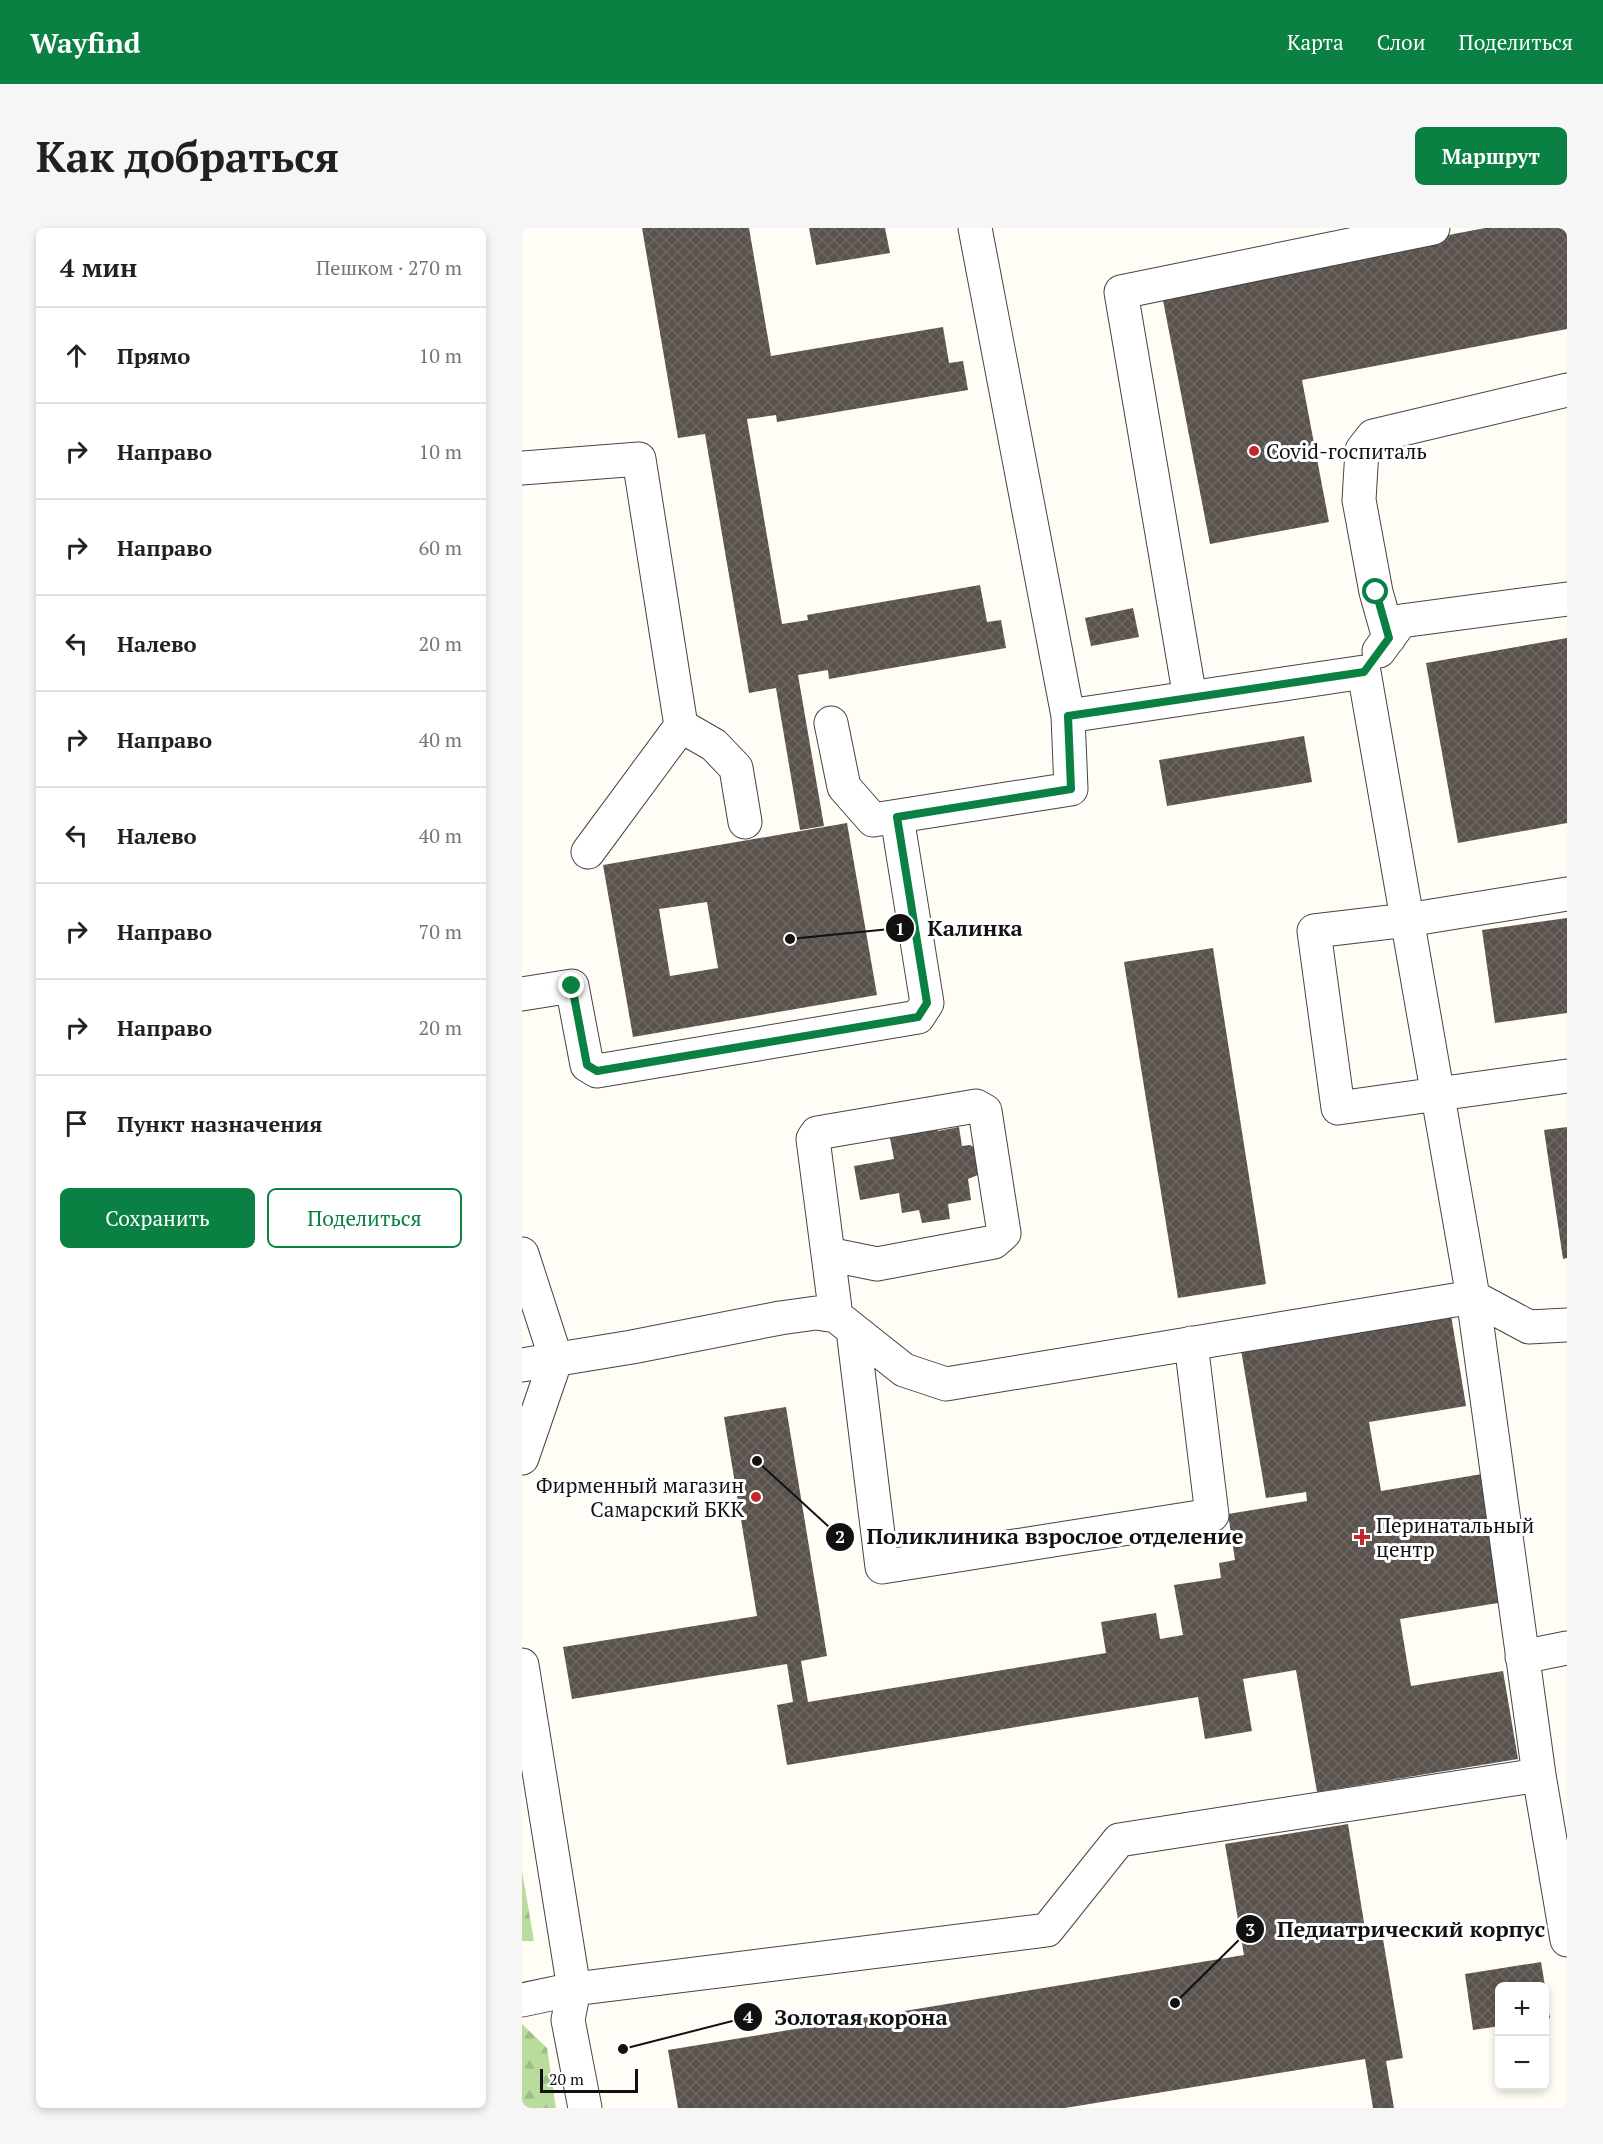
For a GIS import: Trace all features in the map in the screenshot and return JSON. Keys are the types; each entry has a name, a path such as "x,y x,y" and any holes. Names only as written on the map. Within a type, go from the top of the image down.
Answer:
{"lane":[{"path":"831,723 844,787 873,820 1071,789 1068,716 975,228"},
{"path":"1190,698 1121,292 1433,228"},
{"path":"1389,638 1376,592 1359,500 1362,450 1373,436 1567,390"},
{"path":"522,468 639,459 681,726 588,852"},
{"path":"1068,716 1364,672 1401,621 1567,598"},
{"path":"1364,672 1473,1297 1539,1775 1561,1865 1567,1940"},
{"path":"681,726 714,745 736,768 746,822"},
{"path":"522,994 572,986 587,1065 597,1071 918,1017 927,1003 897,817"},
{"path":"1567,894 1407,920 1314,931 1338,1108 1567,1076"},
{"path":"828,1254 877,1264 994,1242 1004,1233 985,1111 976,1106 816,1133 813,1139 828,1254 845,1323 882,1567 1212,1515 1191,1343"},
{"path":"522,1254 556,1359 522,1458"},
{"path":"522,1365 816,1313 845,1323 904,1370 946,1384 1473,1297 1528,1327 1567,1325"},
{"path":"1522,1657 1567,1648"},
{"path":"522,1665 574,1989 568,2020 585,2108"},
{"path":"522,2000 574,1989 1047,1930 1119,1840 1539,1775"}],"green space":[{"path":"522,1871 534,1941 522,1941"},
{"path":"522,2024 547,2048 556,2108 522,2108"}],"building":[{"path":"642,228 749,228 771,356 943,327 949,363 963,361 968,390 777,422 776,415 747,419 782,624 808,620 807,615 980,585 987,622 1001,620 1006,648 829,679 828,670 798,675 824,826 800,830 776,688 749,693 705,434 678,438"},
{"path":"809,228 885,228 890,253 816,265"},
{"name":"Covid-госпиталь","path":"1485,228 1567,228 1567,329 1302,380 1329,522 1210,544 1161,290"},
{"path":"1133,608 1139,637 1091,646 1085,618"},
{"path":"1567,638 1567,823 1458,843 1426,663"},
{"path":"1304,736 1312,782 1167,806 1159,760"},
{"path":"847,823 877,995 633,1037 603,865","holes":["707,902 718,968 670,976 659,909"]},
{"path":"1567,918 1567,1013 1495,1023 1482,930"},
{"path":"1213,948 1266,1284 1178,1298 1124,962"},
{"path":"936,1116 938,1131 959,1127 962,1146 970,1145 976,1148 978,1175 968,1179 971,1200 948,1204 950,1219 922,1223 919,1210 902,1213 899,1193 860,1200 854,1166 894,1159 890,1138 909,1135 907,1121"},
{"path":"1567,1127 1567,1258 1563,1259 1544,1130"},
{"name":"Перинатальный центр","path":"1450,1309 1466,1406 1369,1422 1381,1491 1482,1474 1504,1602 1400,1619 1411,1686 1503,1671 1518,1759 1317,1792 1296,1670 1243,1679 1252,1731 1205,1739 1198,1697 787,1765 777,1705 793,1702 787,1664 572,1699 563,1647 757,1616 724,1417 786,1407 827,1656 801,1661 808,1702 1106,1653 1101,1622 1156,1613 1160,1639 1183,1635 1174,1585 1221,1578 1219,1563 1235,1560 1228,1514 1307,1501 1306,1492 1266,1498 1240,1344"},
{"path":"1348,1824 1367,1941 1383,1939 1403,2058 1386,2061 1394,2108 1373,2108 1365,2059 1065,2108 678,2108 668,2050 1244,1955 1225,1844"},
{"path":"1541,1962 1544,1982 1495,1982 1495,2027 1473,2030 1465,1974"}],"place":[{"name":"Covid-госпиталь","path":"1254,451"},
{"name":"Калинка","path":"790,939"},
{"name":"Поликлиника взрослое отделение","path":"757,1461"},
{"name":"Фирменный магазин Самарский БКК","path":"756,1497"},
{"name":"Перинатальный центр","path":"1362,1537"},
{"name":"Педиатрический корпус","path":"1175,2003"},
{"name":"Золотая корона","path":"623,2049"}],"route":[{"path":"572,986 587,1065 597,1071 918,1017 927,1003 897,817 1071,789 1068,716 1364,672 1389,638 1376,592"}]}
